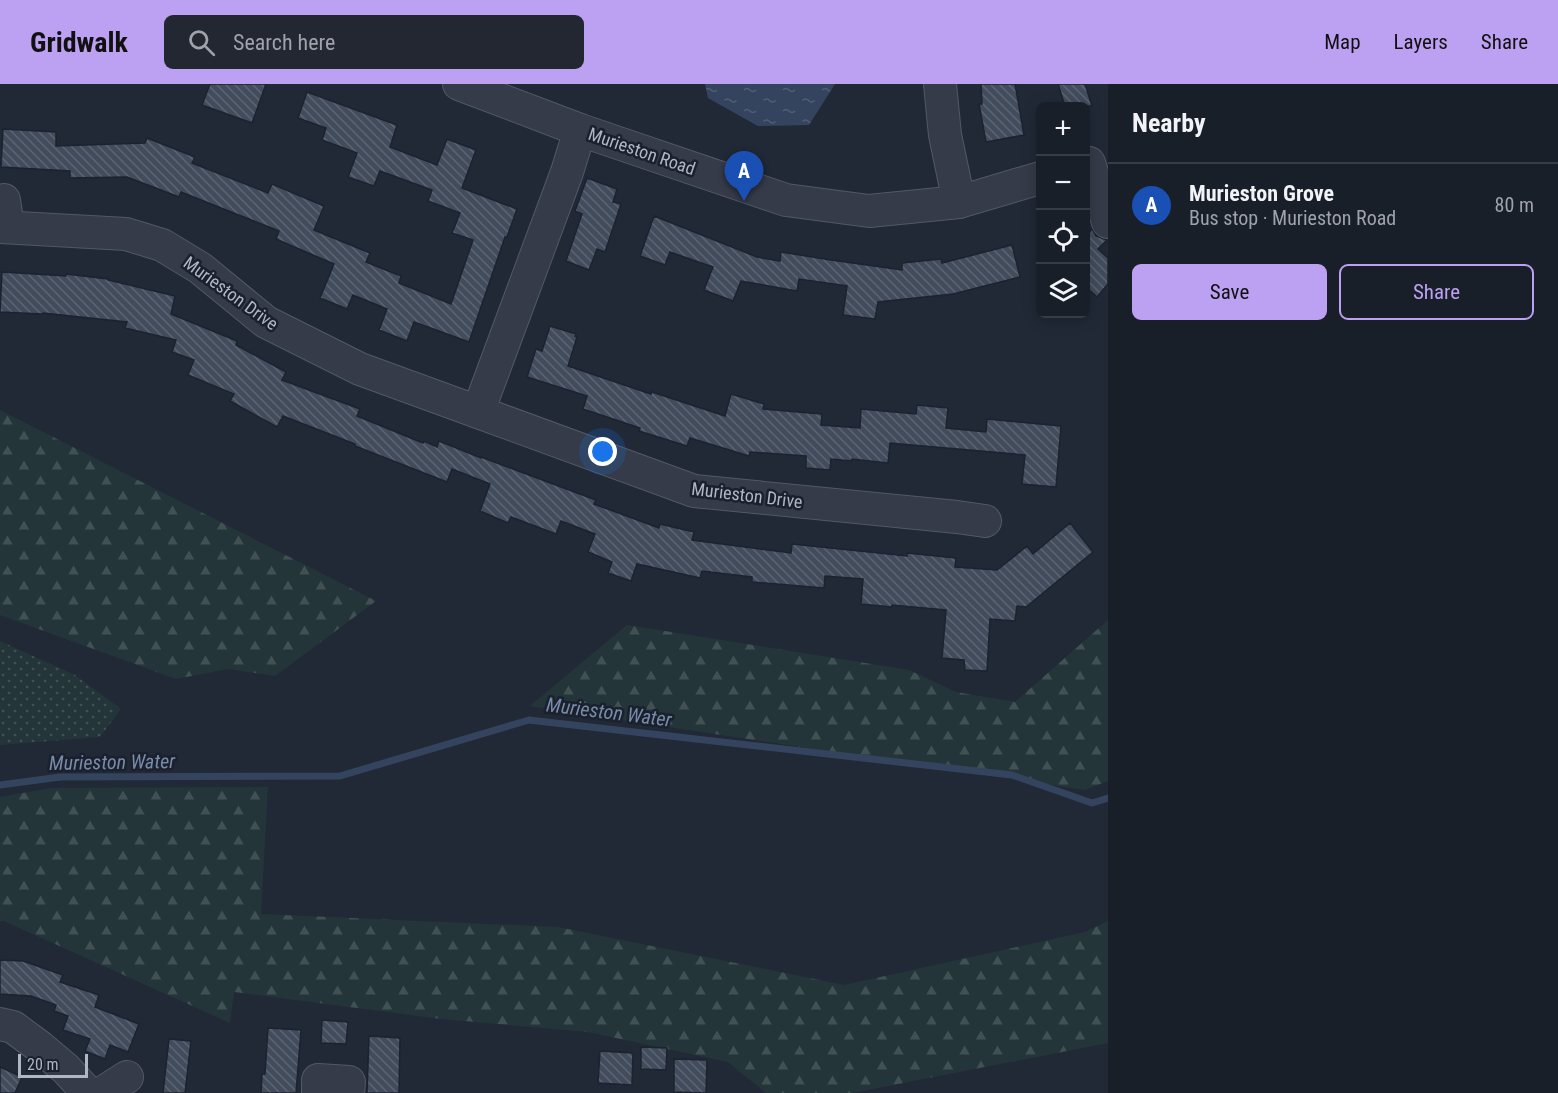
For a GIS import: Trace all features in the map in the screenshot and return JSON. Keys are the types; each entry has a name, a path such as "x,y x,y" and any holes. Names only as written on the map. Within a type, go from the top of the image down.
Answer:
{"street":[{"name":"Murieston Road","path":"459,84 580,130 786,200 869,212 959,202 1036,179"},
{"path":"940,84 945,135 959,202"},
{"path":"478,412 567,172 580,130"},
{"path":"1094,161 1108,222"},
{"name":"Murieston Drive","path":"4,218 126,234 162,245 200,268 266,322 360,369 694,491 967,510"},
{"path":"0,1024 13,1027 40,1047 66,1069 88,1093"},
{"path":"318,1093 318,1080 349,1082 348,1093"}],"green space":[{"path":"0,410 376,601 275,676 228,669 176,679 0,615"},
{"path":"1108,620 1108,781 1085,790 530,706 627,625 909,670 956,692 1015,702"},
{"path":"0,641 75,675 121,709 100,737 0,745"},
{"path":"268,787 261,914 558,927 844,985 1085,932 1108,921 1108,1043 852,1093 766,1093 728,1062 588,1032 441,1019 234,992 230,1023 0,921 0,797 51,788"}],"water":[{"path":"705,84 835,84 809,125 758,126 708,98"}],"building":[{"path":"210,84 266,84 252,123 202,105"},
{"path":"981,84 1015,84 1024,135 986,142 979,104 982,104"},
{"path":"1058,84 1085,84 1092,106 1090,102 1064,102"},
{"path":"307,92 397,125 390,147 437,165 447,139 476,150 462,188 517,209 469,342 414,322 407,341 379,330 387,309 353,295 347,309 320,298 334,264 276,239 279,231 181,192 179,197 127,177 70,178 70,171 1,167 3,129 56,132 56,146 145,143 147,138 195,157 192,163 268,193 272,184 324,206 314,230 370,253 366,262 401,276 399,283 451,304 473,240 452,233 460,213 428,201 432,190 380,171 374,186 348,177 357,153 322,140 326,128 298,118"},
{"path":"587,178 617,189 613,202 621,204 605,252 597,249 589,270 566,261 582,214 575,211"},
{"path":"654,216 757,257 780,261 781,252 902,270 902,263 941,259 942,263 1012,245 1020,277 953,294 878,302 875,319 843,315 847,286 799,279 797,291 741,281 733,301 704,290 713,267 670,252 665,265 640,256"},
{"path":"1092,229 1096,236 1107,240 1098,249 1108,258 1108,284 1097,297 1090,291 1090,231"},
{"path":"2,272 66,276 66,274 108,279 175,296 171,314 237,341 236,345 286,372 282,380 360,409 357,416 423,443 424,441 437,447 439,441 596,500 594,504 659,528 660,524 694,532 692,540 791,553 792,544 907,556 907,553 956,558 955,567 997,570 1027,546 1033,554 1070,523 1093,552 1026,607 1017,606 1015,621 990,619 987,671 965,670 964,660 942,658 946,610 861,604 863,579 825,576 824,588 752,582 752,577 702,571 700,578 637,564 631,581 608,573 612,562 588,552 595,534 561,521 556,534 511,517 508,523 480,511 490,484 452,469 447,482 283,416 277,427 230,401 234,394 188,375 194,360 172,352 176,340 125,328 127,322 43,313 0,312"},
{"path":"550,326 576,334 568,366 725,416 731,394 764,404 763,409 822,414 821,425 860,428 861,409 916,414 917,405 948,408 946,428 986,432 987,419 1061,426 1056,487 1022,484 1025,455 890,443 888,463 831,459 830,470 806,468 806,456 750,452 749,456 690,438 687,446 639,431 640,428 583,409 587,396 527,377 536,349 542,351"},
{"path":"0,960 23,961 63,975 60,982 99,995 95,1007 139,1024 128,1052 110,1045 105,1059 85,1051 90,1039 63,1030 68,1016 54,1011 56,1005 31,996 0,994"},
{"path":"322,1020 348,1022 346,1044 321,1043"},
{"path":"268,1028 301,1030 296,1093 261,1093 262,1074 265,1074"},
{"path":"369,1036 400,1038 399,1093 367,1093"},
{"path":"169,1039 191,1041 185,1093 163,1093"},
{"path":"641,1047 667,1048 666,1070 641,1069"},
{"path":"600,1051 633,1053 632,1085 598,1083"},
{"path":"674,1059 707,1060 706,1093 674,1092"},
{"path":"0,1067 22,1077 15,1093 0,1093"}],"waterway":[{"name":"Murieston Water","path":"0,785 60,777 340,776 529,720 1012,775 1092,803 1108,798"}],"place":[{"name":"Murieston Grove","path":"744,201"}]}
